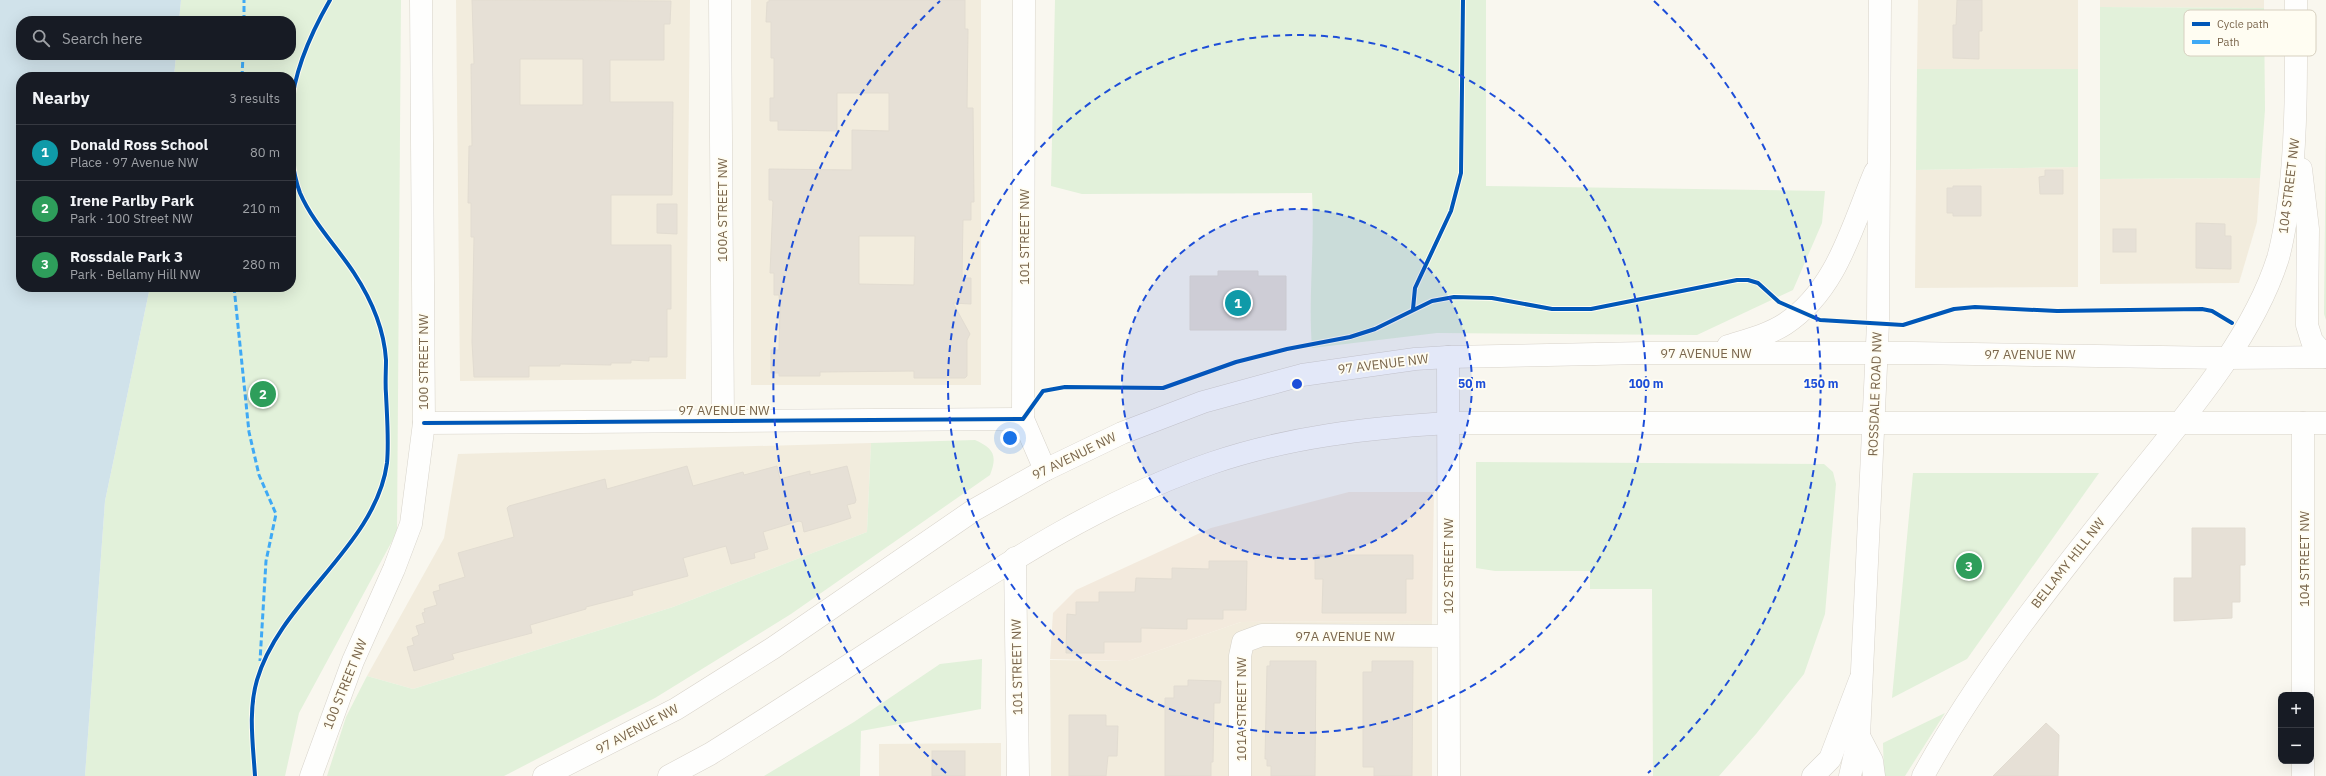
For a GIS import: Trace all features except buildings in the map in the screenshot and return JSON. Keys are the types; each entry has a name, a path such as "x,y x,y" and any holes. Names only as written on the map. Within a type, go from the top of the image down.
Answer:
{"main road":[{"name":"100 STREET NW","path":"311,776 353,661 394,569 411,524 420,463 424,423 421,0"},
{"name":"100A STREET NW","path":"720,0 724,419"},
{"name":"101 STREET NW","path":"1024,0 1023,419 1045,470"},
{"name":"ROSSDALE ROAD NW","path":"1814,776 1830,759 1861,679 1874,422 1875,353 1878,323 1880,0"},
{"name":"104 STREET NW","path":"2226,358 2248,324 2278,258 2286,224 2296,132 2296,56"},
{"path":"2296,132 2308,229 2307,325 2312,341 2326,357"},
{"path":"1707,353 1767,334 1784,324 1814,300 1835,268 1879,161"},
{"name":"97 AVENUE NW","path":"544,776 676,709 773,648 974,510 1045,470 1122,433 1203,402 1302,375 1415,359 1448,357 1707,353 1875,353 2096,354 2226,358 2326,357"},
{"name":"102 STREET NW","path":"1448,357 1449,776"},
{"name":"BELLAMY HILL NW","path":"1923,776 1970,697 2030,611 2182,422 2226,358"},
{"name":"97 AVENUE NW","path":"424,423 724,419 1023,419"},
{"name":"104 STREET NW","path":"2303,422 2303,692"},
{"path":"669,776 710,754 786,707 1015,558 1087,516 1150,488 1213,463 1307,437 1358,430 1448,423 2326,423"},
{"name":"101 STREET NW","path":"1015,558 1018,776"},
{"name":"97A AVENUE NW","path":"1243,642 1262,635 1448,636"},
{"name":"101A STREET NW","path":"1240,776 1240,656 1243,642"},
{"path":"1850,776 1859,736 1861,679"},
{"path":"1859,736 1872,761 1874,776"},
{"path":"2303,764 2303,776"}],"shaded area":[{"path":"0,0 181,0 179,16 16,16 16,60 176,60 174,72 16,72 16,292 149,292 105,501 85,776 0,776"},
{"path":"456,0 690,0 686,379 460,381"},
{"path":"751,0 981,0 981,385 751,385"},
{"path":"1918,0 2078,0 2078,69 1917,69"},
{"path":"2100,0 2264,0 2264,8 2100,7"},
{"path":"2078,167 2078,287 1915,288 1916,170"},
{"path":"2260,178 2257,222 2239,283 2100,284 2100,179"},
{"path":"871,443 867,532 673,607 413,689 367,676 444,538 458,454"},
{"path":"1349,492 1434,492 1432,621 1241,622 1128,661 1050,659 1053,613 1076,590 1211,528"},
{"path":"1432,621 1432,776 1051,776 1050,660 1128,661 1241,622"},
{"path":"1001,743 1001,776 879,776 879,744"}],"green space":[{"path":"181,0 401,0 397,532 299,713 285,776 85,776 105,501 149,292 296,292 296,72 174,72 176,60 296,60 296,16 179,16"},
{"path":"1055,0 1486,0 1486,186 1825,191 1822,223 1793,290 1697,335 1437,333 1312,348 1312,193 1082,194 1051,186"},
{"path":"2100,7 2264,8 2264,10 2184,10 2184,56 2264,56 2265,110 2260,178 2100,179"},
{"path":"1917,69 2078,69 2078,167 1916,170"},
{"path":"2326,122 2326,320 2324,314"},
{"path":"975,440 990,449 994,457 990,475 791,614 655,698 504,776 327,776 346,717 367,676 413,689 673,607 867,532 871,443"},
{"path":"1476,462 1824,464 1833,472 1836,484 1825,614 1804,674 1756,734 1719,776 1653,776 1652,589 1590,589 1590,571 1495,571 1476,568"},
{"path":"1913,473 2099,473 1967,659 1892,698"},
{"path":"982,659 981,709 861,731 860,776 764,776 854,722 940,664"},
{"path":"1945,713 1905,776 1884,776 1883,743"}],"marked path":[{"path":"244,0 244,16"},
{"path":"242,72 243,60"},
{"path":"235,292 249,432 259,475 276,514 266,561 260,661"}],"cycle path":[{"path":"296,80 304,52 316,25 330,0"},
{"path":"1413,309 1415,288 1451,211 1461,173 1463,0"},
{"path":"255,776 252,728 254,692 257,680 269,651 285,624 347,547 365,521 379,493 388,455 385,348 376,314 360,283 347,263 318,225 305,204 296,179"},
{"path":"424,423 1023,419 1043,391 1065,387 1163,388 1236,362 1287,349 1350,337 1375,329 1432,301 1454,297 1492,298 1552,309 1591,309 1737,280 1748,280 1758,283 1779,302 1820,320 1903,325 1954,309 1975,307 2057,311 2202,309 2212,311 2232,323"}],"place":[{"name":"Donald Ross School","path":"1238,303"},
{"name":"Irene Parlby Park","path":"263,394"},
{"name":"Rossdale Park 3","path":"1969,566"}]}
